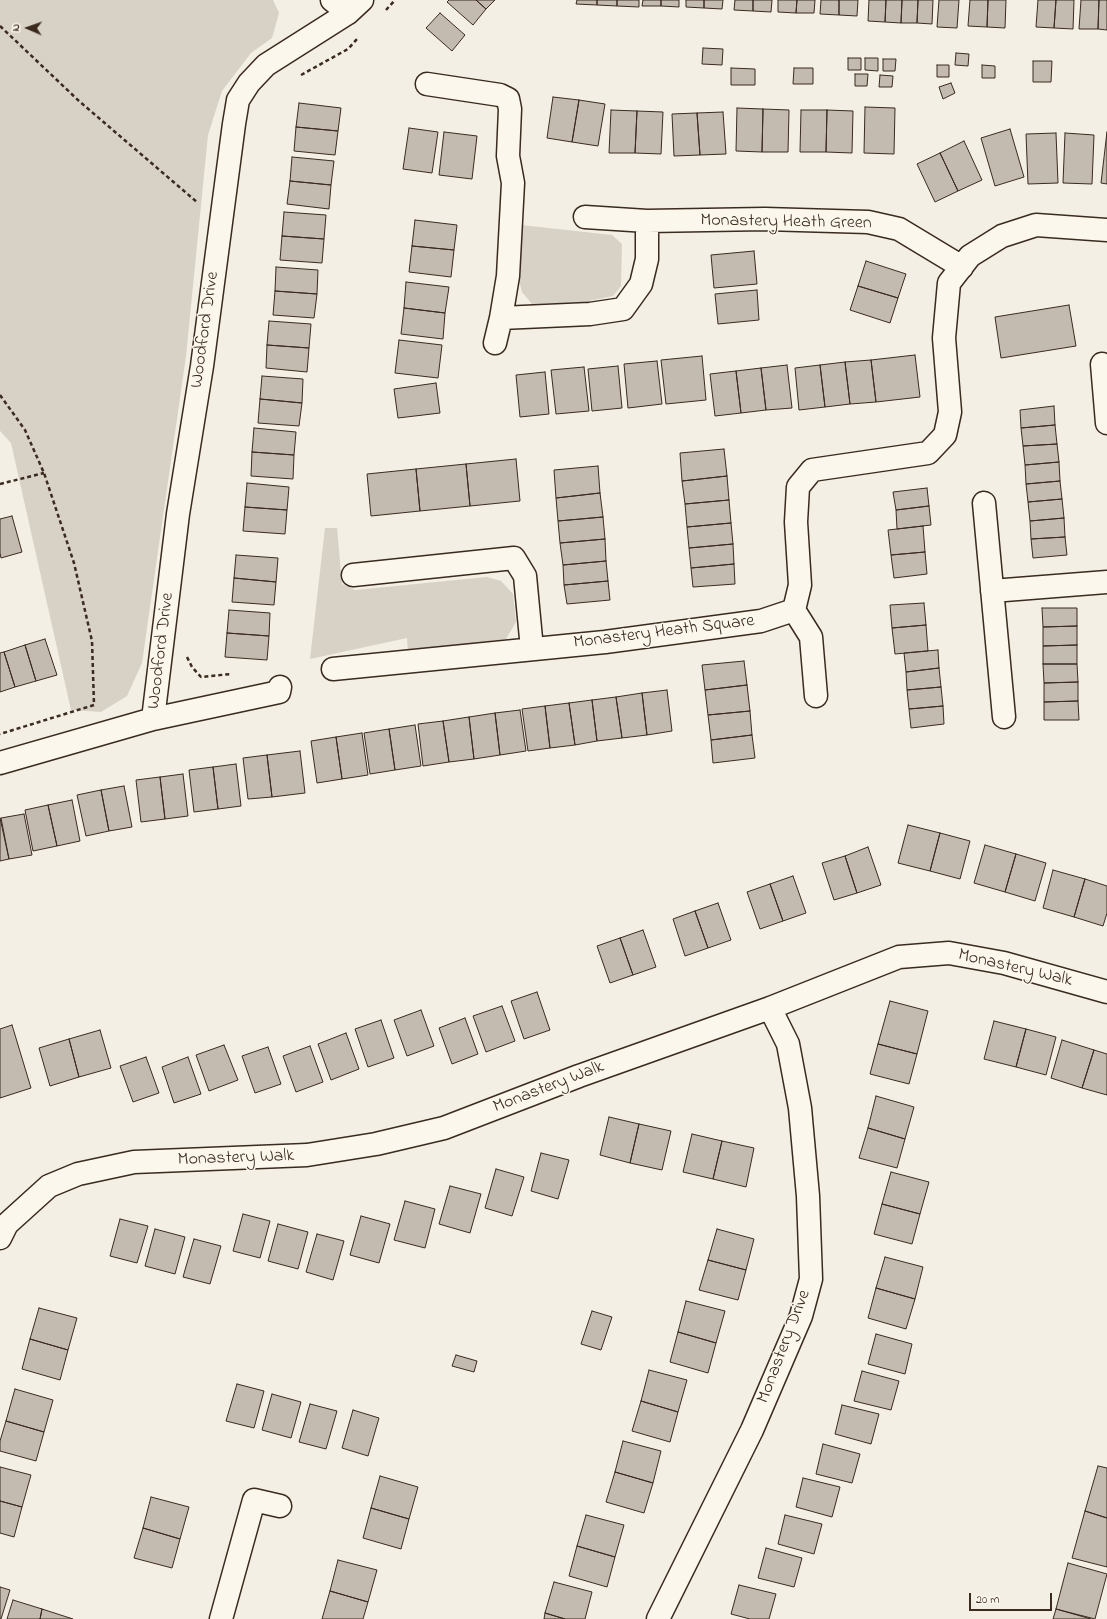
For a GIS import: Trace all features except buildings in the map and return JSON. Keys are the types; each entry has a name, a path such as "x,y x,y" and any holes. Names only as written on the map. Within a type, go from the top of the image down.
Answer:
{"street":[{"name":"Woodford Drive","path":"153,719 178,514 202,366 238,100 249,83 266,65 347,4"},
{"path":"427,84 500,95 508,99 510,108 508,156 513,183 508,276 501,318 494,343"},
{"name":"Monastery Heath Green","path":"585,217 647,221 765,219 868,222 899,229 962,267"},
{"path":"501,318 590,314 623,310 641,284 647,259 647,221"},
{"path":"816,696 810,637 794,610 800,585 796,522 798,487 812,470 928,453 945,436 950,412 944,338 949,283 970,256 1002,236 1036,225 1107,230"},
{"path":"1102,364 1107,423"},
{"path":"984,503 1004,717"},
{"path":"353,575 514,558 525,576 532,649"},
{"path":"992,591 1107,582"},
{"name":"Monastery Heath Square","path":"333,669 605,642 761,621 794,610"},
{"path":"0,763 153,719 279,692 280,687"},
{"name":"Monastery Walk","path":"0,1238 7,1224 49,1186 78,1174 134,1162 307,1155 376,1144 444,1128 579,1076 770,1008 899,957 949,953 1004,963 1107,992"},
{"name":"Monastery Drive","path":"658,1619 752,1430 801,1316 811,1279 808,1196 800,1108 788,1044 770,1008"},
{"path":"221,1619 254,1500 280,1506"}],"path":[{"path":"385,11 395,0"},
{"path":"0,26 79,101 199,203"},
{"path":"296,78 348,49 358,38"},
{"path":"0,395 25,430 44,473 74,564 92,641 94,705 0,734"},
{"path":"0,484 44,473"},
{"path":"185,652 192,667 201,677 234,674"}],"shaded area":[{"path":"0,0 273,0 279,13 272,38 251,53 222,91 208,135 186,356 142,663 127,696 101,712 71,710 11,443 0,431"},
{"path":"521,225 612,235 622,244 621,286 613,296 584,302 532,304 522,292 519,280"},
{"path":"325,528 337,528 342,584 355,590 487,577 501,581 513,594 516,622 506,639 408,652 407,638 310,659"}]}
